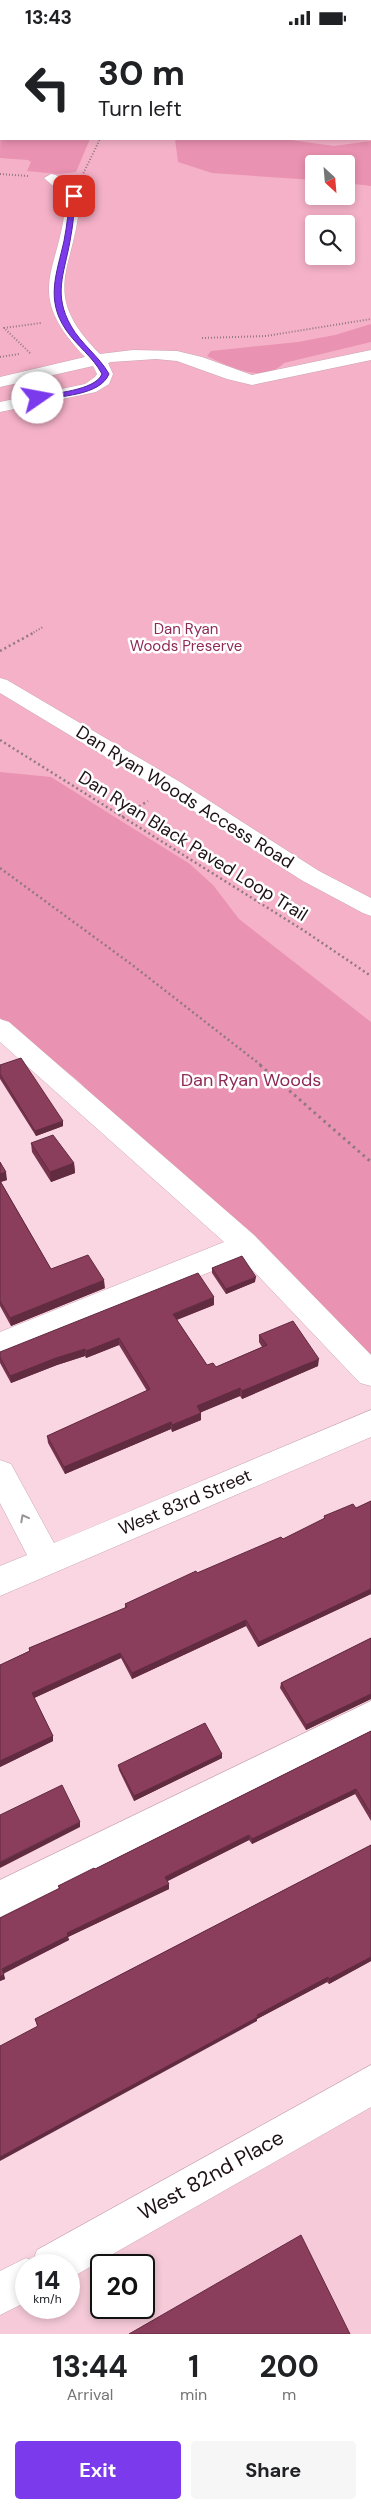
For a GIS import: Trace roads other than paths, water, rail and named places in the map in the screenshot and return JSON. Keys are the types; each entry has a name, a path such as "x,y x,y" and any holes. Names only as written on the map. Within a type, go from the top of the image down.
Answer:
{"street":[{"path":"0,407 90,388 103,380 106,374 98,361 68,328 57,302 57,281 67,241 74,196 51,178"},
{"path":"0,382 98,361 142,355 177,356 206,363 236,378 252,380 371,355"},
{"name":"Dan Ryan Woods Access Road","path":"0,684 172,787 311,876 371,909"},
{"path":"0,1028 244,1243 371,1374"},
{"path":"0,1345 229,1253 244,1243"},
{"name":"West 83rd Street","path":"0,1581 371,1423"},
{"path":"0,1473 46,1561"},
{"path":"0,1899 371,1717"},
{"name":"West 82nd Place","path":"71,2254 371,2085"},
{"path":"0,2294 15,2285"}],"park label":[{"name":"Dan Ryan Woods Preserve","path":"186,638"},
{"name":"Dan Ryan Woods","path":"251,1080"}]}
